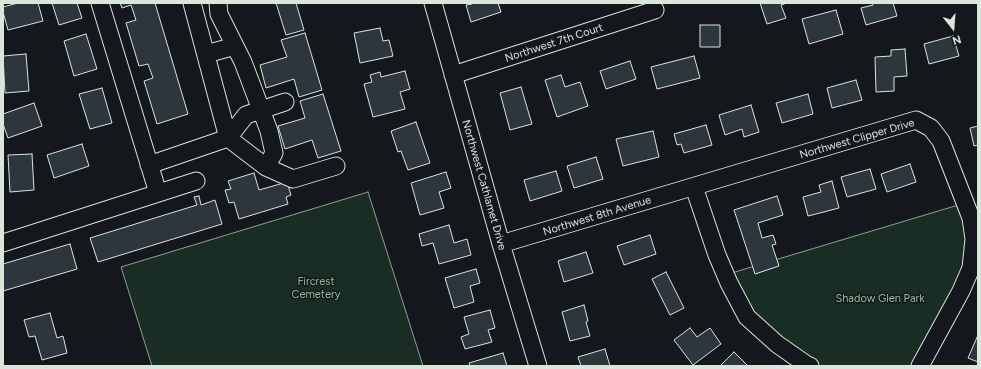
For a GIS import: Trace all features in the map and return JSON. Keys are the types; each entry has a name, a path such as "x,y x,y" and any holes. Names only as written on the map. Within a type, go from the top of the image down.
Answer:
{"street":[{"path":"100,3 158,193"},
{"path":"192,3 228,138 266,167 293,179 336,166"},
{"path":"218,3 219,14 243,62 269,131 274,153 266,167"},
{"name":"Northwest Cathlamet Drive","path":"433,3 500,244 538,366"},
{"name":"Northwest 7th Court","path":"453,75 655,10"},
{"path":"206,54 235,46"},
{"path":"150,165 228,138 246,115 285,102"},
{"name":"Northwest Clipper Drive","path":"694,187 916,120 931,128 941,141 944,148 971,218 974,239 971,268 961,291 920,366"},
{"path":"3,243 196,181"},
{"path":"694,187 717,255 729,283 747,317 777,344 810,366"},
{"name":"Northwest 8th Avenue","path":"500,244 694,187"}],"green space":[{"name":"Fircrest Cemetery","path":"368,192 423,366 152,366 121,267"},
{"name":"Shadow Glen Park","path":"965,203 971,268 920,366 810,366 777,344 725,275"}],"building":[{"path":"18,3 38,3 43,21 8,30 3,7"},
{"path":"52,3 77,3 82,18 59,25"},
{"path":"120,3 155,3 188,114 157,124 144,81 153,78 148,64 139,66 126,23 136,20 131,5 122,8"},
{"path":"276,3 296,3 304,30 286,35"},
{"path":"471,3 498,3 501,12 471,22 466,5 472,4"},
{"path":"760,3 787,3 781,5 786,18 767,24"},
{"path":"872,3 893,3 897,16 866,25 861,8 873,5"},
{"path":"836,10 843,34 809,44 802,19"},
{"path":"700,25 720,25 720,47 700,47"},
{"path":"380,28 383,41 389,40 393,56 360,63 354,33"},
{"path":"305,33 322,90 299,97 294,79 266,88 260,65 287,57 281,40"},
{"path":"86,34 97,69 74,76 64,41"},
{"path":"953,36 959,56 929,64 924,44"},
{"path":"905,49 907,76 894,77 894,91 876,92 875,57 891,56 891,50"},
{"path":"26,54 29,91 5,93 3,56"},
{"path":"694,56 700,78 657,89 651,67"},
{"path":"630,61 636,79 606,89 600,71"},
{"path":"405,71 410,89 400,92 405,109 373,117 364,84 372,82 370,75 380,72 381,77"},
{"path":"561,75 565,87 580,82 588,106 557,117 545,80"},
{"path":"856,80 862,100 832,108 827,88"},
{"path":"521,87 532,124 510,130 500,93"},
{"path":"102,88 112,123 90,129 79,94"},
{"path":"323,94 341,151 318,158 312,140 285,149 278,126 305,118 300,101"},
{"path":"808,94 813,114 782,123 776,103"},
{"path":"34,103 42,126 8,138 3,124 3,114"},
{"path":"751,105 759,132 744,137 742,129 725,135 719,115"},
{"path":"416,122 430,163 408,170 401,151 398,152 391,131"},
{"path":"706,125 712,145 684,153 681,144 677,145 674,134"},
{"path":"978,126 978,145 974,146 970,128"},
{"path":"653,131 659,157 623,166 616,139"},
{"path":"82,144 89,166 54,178 47,155"},
{"path":"32,154 34,190 10,192 8,155"},
{"path":"596,157 603,179 574,188 567,166"},
{"path":"910,164 916,182 887,192 881,174"},
{"path":"870,169 876,189 847,197 841,177"},
{"path":"556,171 562,191 530,201 524,180"},
{"path":"446,172 451,188 439,192 444,208 420,215 411,183"},
{"path":"254,173 259,190 287,182 291,195 286,197 288,204 239,219 234,202 229,203 225,190 231,189 228,181"},
{"path":"832,181 839,208 808,216 803,197 821,192 819,185"},
{"path":"199,196 201,205 215,200 222,224 98,262 90,238 197,205 194,197"},
{"path":"777,196 783,215 758,223 762,238 773,235 776,244 772,245 779,266 755,274 734,210"},
{"path":"449,225 454,243 467,239 471,255 439,264 433,243 422,246 419,234"},
{"path":"650,235 656,254 624,265 617,246"},
{"path":"70,244 77,269 3,291 3,264"},
{"path":"586,252 593,273 564,282 558,261"},
{"path":"476,269 480,283 470,286 474,302 454,308 445,278"},
{"path":"666,272 684,308 670,315 652,279"},
{"path":"584,305 588,321 586,322 590,336 570,341 562,312"},
{"path":"490,310 495,328 488,330 492,342 465,349 461,337 469,334 464,317"},
{"path":"50,313 57,338 63,336 67,353 42,360 35,336 29,337 24,320"},
{"path":"690,328 697,337 710,328 721,344 693,365 674,340"},
{"path":"978,335 978,362 968,358"},
{"path":"605,349 610,366 581,366 578,357"},
{"path":"734,352 748,366 720,366"},
{"path":"503,353 507,366 470,366 469,363"}]}
